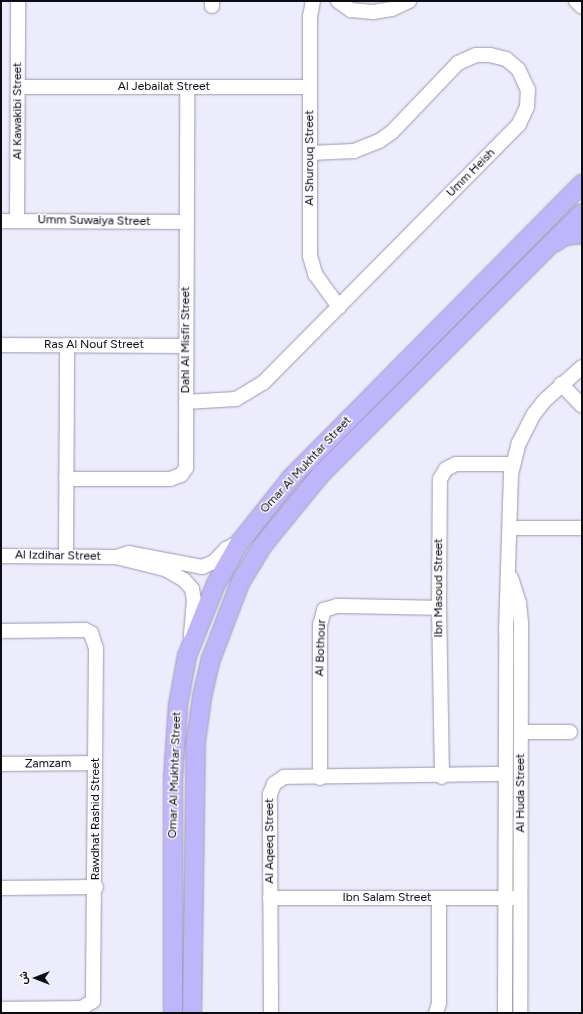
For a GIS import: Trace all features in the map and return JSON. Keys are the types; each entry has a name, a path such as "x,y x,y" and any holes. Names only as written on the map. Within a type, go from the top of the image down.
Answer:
{"main road":[{"name":"Omar Al Mukhtar Street","path":"173,1013 174,735 182,675 191,644 216,584 240,542 290,478 582,184"},
{"name":"Omar Al Mukhtar Street","path":"192,1013 196,741 202,697 211,659 240,583 267,539 321,474 582,214"},
{"path":"550,245 564,236 582,234"}],"street":[{"name":"Al Kawakibi Street","path":"17,221 18,1"},
{"name":"Al Shurouq Street","path":"314,1 310,16 311,261 315,274 339,307"},
{"path":"338,1 351,10 373,12 392,9 409,1"},
{"path":"576,1 582,7"},
{"name":"Umm Heish","path":"186,402 232,400 252,391 339,307 519,124 528,106 528,90 518,69 506,59 490,55 476,55 458,63 392,132 379,141 354,152 310,153"},
{"name":"Al Jebailat Street","path":"18,86 310,87"},
{"name":"Dahl Al Misfir Street","path":"66,479 170,479 181,476 186,463 187,86"},
{"path":"553,213 582,214 578,199 582,184"},
{"name":"Umm Suwaiya Street","path":"1,221 187,222"},
{"name":"Ras Al Nouf Street","path":"1,345 186,346"},
{"path":"66,556 67,345"},
{"name":"Al Huda Street","path":"505,1013 506,655 513,464 519,443 534,414 561,384 582,367"},
{"path":"561,384 582,406"},
{"name":"Ibn Masoud Street","path":"442,777 439,608 440,479 442,472 456,464 513,464"},
{"path":"510,528 582,528"},
{"name":"Al Izdihar Street","path":"116,557 129,553 141,554 202,567 214,562 226,548 240,542"},
{"name":"Al Izdihar Street","path":"1,556 116,557 165,569 184,580 192,589 194,600 191,644"},
{"name":"Al Huda Street","path":"509,574 520,613 520,1013"},
{"name":"Al Bothour","path":"320,778 320,625 324,610 336,606 439,608"},
{"name":"Rawdhat Rashid Street","path":"1,631 77,629 91,633 96,648 95,995 91,1004 82,1008 1,1009"},
{"path":"506,655 521,655"},
{"path":"521,732 570,732"},
{"name":"Zamzam","path":"1,764 95,763"},
{"name":"Al Aqeeq Street","path":"271,1013 271,788 279,779 284,777 442,777 505,774"},
{"path":"1,888 96,887"},
{"name":"Ibn Salam Street","path":"270,898 521,898"},
{"path":"436,1013 439,1003 439,898"}]}
